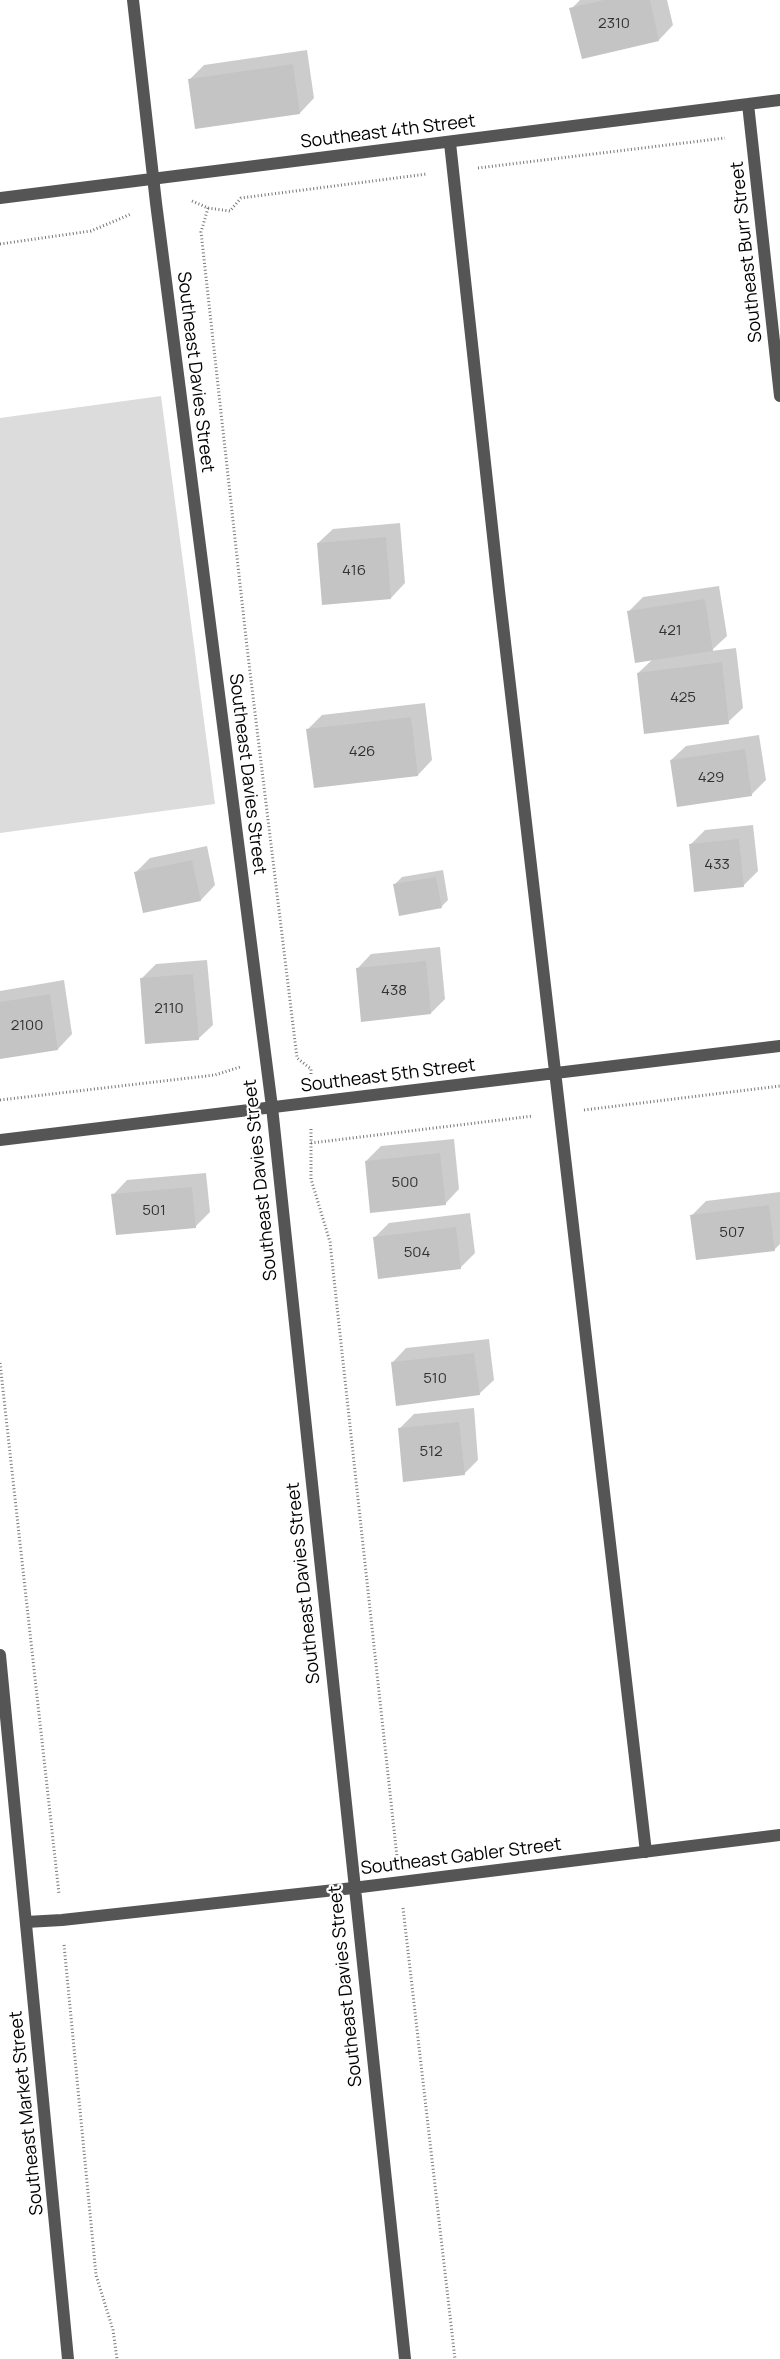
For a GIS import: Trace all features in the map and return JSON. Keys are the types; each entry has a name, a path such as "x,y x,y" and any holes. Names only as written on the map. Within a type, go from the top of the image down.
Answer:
{"street":[{"name":"Southeast Davies Street","path":"133,0 156,203 272,1107 404,2359"},
{"name":"Southeast 4th Street","path":"0,198 450,143 780,100"},
{"name":"Southeast Burr Street","path":"748,104 780,396"},
{"path":"450,143 499,591 646,1852"},
{"name":"Southeast 5th Street","path":"0,1140 780,1046"},
{"name":"Southeast Market Street","path":"0,1655 68,2359"},
{"name":"Southeast Gabler Street","path":"26,1922 62,1920 353,1888 780,1834"}],"path":[{"path":"0,244 92,231 156,203 192,200 208,208 230,211 241,198 752,135"},
{"path":"208,208 201,232 202,242 248,657 297,1058"},
{"path":"0,1100 215,1075 266,1059 297,1058 311,1069 311,1179 330,1242 454,2359"},
{"path":"0,1363 62,1920 96,2275 113,2330 117,2359"}],"shaded area":[{"path":"161,396 215,804 0,833 0,418"}],"building":[{"path":"604,0 650,0 659,41 582,59 569,8"},
{"path":"293,64 300,114 195,129 188,79"},
{"path":"386,537 391,599 322,605 317,543"},
{"path":"705,599 713,651 635,663 627,611"},
{"path":"722,662 729,724 644,734 637,673"},
{"path":"411,717 418,776 314,788 306,729"},
{"path":"745,749 752,796 677,807 670,760"},
{"path":"739,839 744,887 694,892 689,844"},
{"path":"192,860 201,901 143,913 134,872"},
{"path":"436,877 442,908 399,916 393,884"},
{"path":"426,961 431,1014 361,1022 356,968"},
{"path":"193,974 199,1040 145,1044 140,978"},
{"path":"50,994 58,1050 0,1059 0,1002"},
{"path":"440,1153 446,1205 370,1213 365,1161"},
{"path":"192,1187 196,1228 116,1235 111,1194"},
{"path":"769,1205 775,1251 696,1260 690,1215"},
{"path":"456,1227 461,1269 378,1279 373,1237"},
{"path":"474,1353 480,1395 396,1406 391,1362"},
{"path":"459,1422 465,1475 403,1482 398,1428"}]}
